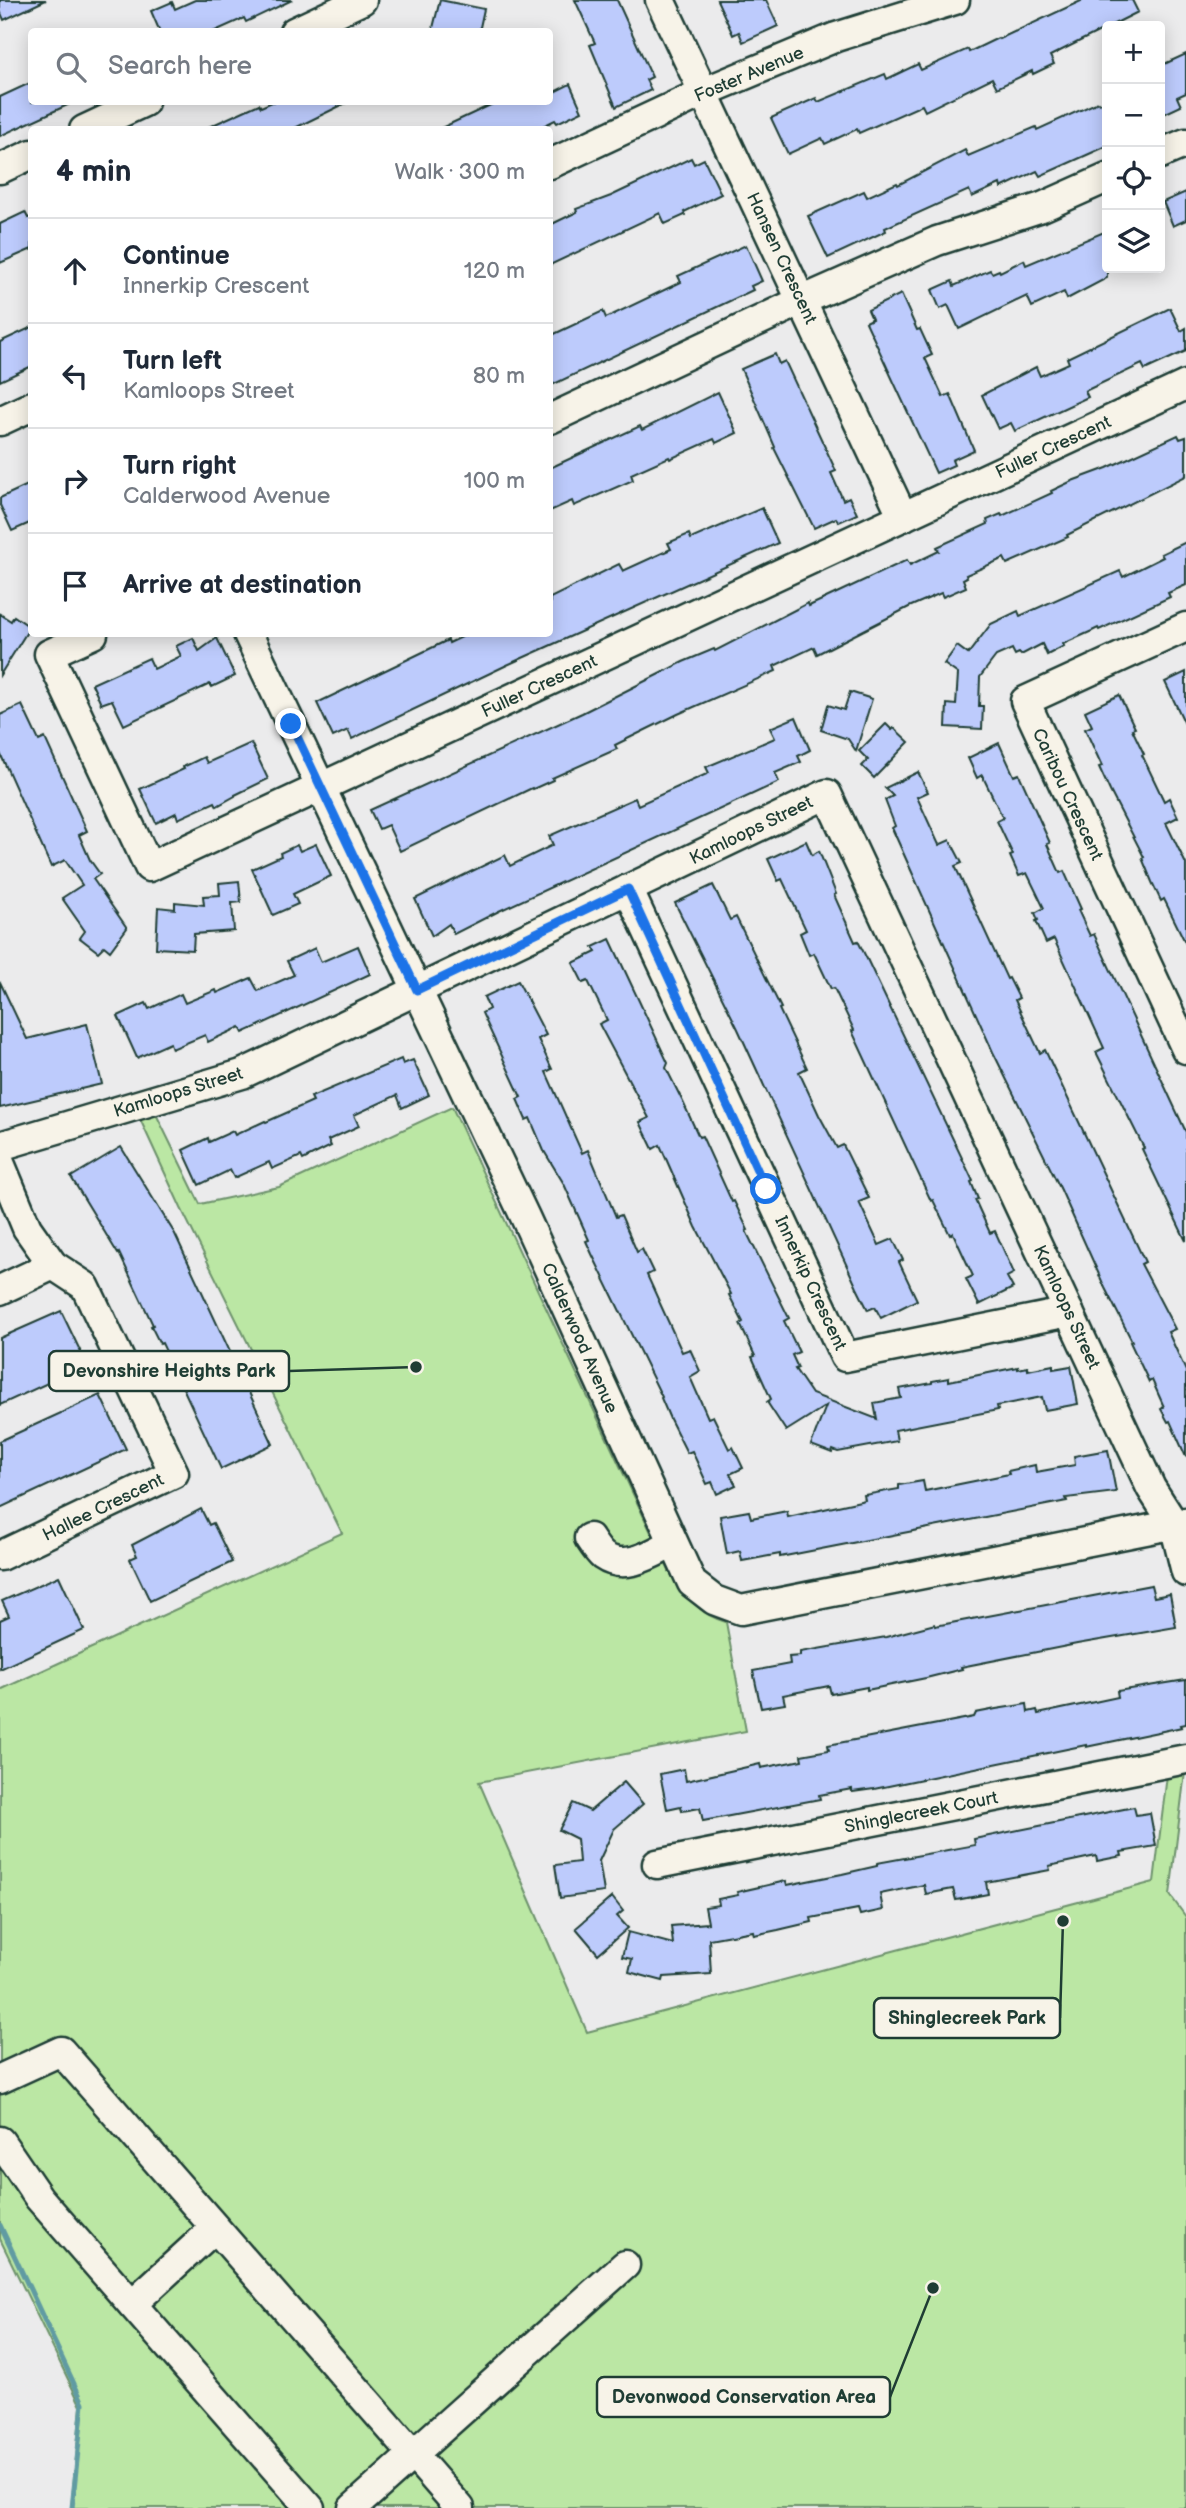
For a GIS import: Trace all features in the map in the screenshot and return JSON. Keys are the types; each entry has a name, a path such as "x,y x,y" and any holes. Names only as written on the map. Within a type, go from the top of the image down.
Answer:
{"street":[{"path":"302,28 362,0"},
{"name":"Hansen Crescent","path":"660,0 903,517"},
{"name":"Foster Avenue","path":"553,163 704,92 836,37 955,0"},
{"path":"93,126 138,105"},
{"path":"1165,153 1186,143"},
{"path":"0,169 28,156"},
{"path":"553,418 801,301 937,242 1042,208 1102,180"},
{"name":"Fuller Crescent","path":"87,637 50,654 149,867 1186,385"},
{"path":"0,421 28,408"},
{"name":"Caribou Crescent","path":"1186,627 1025,701 1186,1049"},
{"name":"Calderwood Avenue","path":"249,637 526,1217 692,1583 713,1600 741,1610 1180,1523"},
{"name":"Kamloops Street","path":"0,1146 242,1074 827,794 1152,1488 1180,1523 1186,1572"},
{"name":"Innerkip Crescent","path":"628,889 845,1357 1069,1312"},
{"name":"Hallee Crescent","path":"0,1163 27,1228 53,1265 85,1286 174,1473 0,1556"},
{"path":"0,1290 53,1265"},
{"path":"589,1538 603,1556 618,1562 636,1561 673,1543"},
{"name":"Shinglecreek Court","path":"657,1864 1186,1759"},
{"path":"0,2079 61,2051 460,2508"},
{"path":"0,2141 39,2198 310,2508"},
{"path":"132,2304 215,2228"},
{"path":"353,2508 625,2265"}],"green space":[{"path":"452,1107 670,1573 700,1609 726,1622 746,1731 479,1782 587,2032 1154,1882 1167,1775 1185,1772 1170,1895 1186,1917 1186,2508 71,2508 81,2406 0,2239 0,1690 342,1533 181,1208 140,1119 156,1114 200,1204 279,1187"}],"building":[{"path":"0,0 46,0 4,20 0,11"},
{"path":"195,0 292,0 246,22 244,18 222,28 158,28 151,11 172,2 175,9"},
{"path":"440,0 484,9 480,28 433,28"},
{"path":"575,0 617,0 652,77 646,80 651,90 616,107 590,45 595,43"},
{"path":"717,0 766,0 778,26 743,42 739,32 733,35"},
{"path":"1083,0 1132,0 1138,12 1120,21 1102,21 1102,30 1050,56 1054,64 1033,74 1032,71 997,88 992,78 925,111 922,105 859,133 857,129 825,144 822,138 788,154 771,118 816,98 818,102 885,74 887,79 918,64 921,70 968,49 969,52"},
{"path":"1186,54 1186,93 1177,97 1181,106 1165,114 1165,84 1165,64"},
{"path":"28,84 28,105 67,105 0,136 0,97"},
{"path":"570,84 582,111 557,123 555,120 543,126 446,126 491,105 553,105 553,92"},
{"path":"1098,102 1102,102 1102,148 1040,176 1037,171 1001,188 1000,184 972,197 969,190 885,228 886,231 828,258 808,216 864,191 867,197 897,183 898,185 965,150 968,156 1036,127 1037,130"},
{"path":"257,105 342,105 299,126 211,126"},
{"path":"691,158 694,164 704,159 721,194 665,224 660,213 553,264 553,224 577,212 576,209 611,196"},
{"path":"1186,192 1186,220 1173,226 1165,201"},
{"path":"25,212 28,218 28,251 0,263 0,224"},
{"path":"1102,233 1102,273 1107,273 1107,278 1067,299 1064,292 1032,307 1027,296 959,329 948,305 940,309 932,290 952,281 954,286 990,270 992,273 999,270 1000,272 1024,260 1026,265"},
{"path":"746,245 762,281 751,286 753,290 553,385 553,335 603,311 606,318 681,282 678,276"},
{"path":"901,294 932,355 925,358 943,397 950,394 974,450 952,460 954,465 936,473 866,322 872,319 868,310"},
{"path":"1170,308 1181,331 1186,328 1186,351 1145,370 1142,364 1085,391 1088,397 1015,431 1011,423 998,429 982,395 1036,367 1040,376 1069,363 1067,358"},
{"path":"28,329 28,368 0,381 0,342"},
{"path":"775,354 779,364 785,361 836,471 831,473 843,500 849,497 857,514 839,522 836,518 814,528 774,448 741,369"},
{"path":"718,392 737,433 716,443 714,439 631,474 633,480 574,506 572,501 553,510 553,467 640,426 642,430"},
{"path":"1178,435 1180,439 1186,437 1186,476 1067,535 1068,537 1007,564 1004,558 966,575 963,579 966,587 943,597 941,593 909,607 817,654 814,647 774,666 776,671 678,714 615,745 617,749 400,851 388,825 379,829 370,810 582,713 683,662 714,649 715,651 808,603 809,606 907,560 910,565 939,551 937,547 988,524 987,520 1001,514 1002,516 1072,481"},
{"path":"28,485 28,524 12,531 0,505 0,498"},
{"path":"762,508 778,543 507,665 352,739 348,730 333,737 317,703 448,640 449,643 462,637 553,637 553,597 619,564 623,571 671,549 668,543 689,534 691,539"},
{"path":"1186,542 1186,585 1168,593 1170,597 1063,644 1064,646 1047,655 1042,644 1021,655 1015,655 1012,649 996,656 980,677 979,706 983,706 982,729 946,727 947,704 956,705 958,674 944,664 957,646 968,654 991,624 1018,611 1020,616 1120,571 1123,577"},
{"path":"0,614 11,621 14,616 28,626 28,630 0,675"},
{"path":"193,638 199,651 217,638 235,676 212,687 210,684 124,725 112,700 101,704 92,684 149,658 154,669 181,656 176,646"},
{"path":"1186,672 1186,726 1165,682"},
{"path":"850,692 872,699 856,751 848,739 821,730 828,705 844,710"},
{"path":"1119,695 1135,728 1132,729 1144,754 1142,755 1164,801 1169,798 1178,817 1166,823 1186,864 1186,944 1164,899 1161,901 1152,882 1142,858 1144,857 1110,791 1085,729 1092,726 1085,711"},
{"path":"22,705 39,741 45,738 87,831 79,835 90,860 100,874 93,879 127,928 110,951 104,946 98,952 80,938 85,931 62,898 82,885 65,860 51,867 0,753 0,715"},
{"path":"796,717 810,750 798,756 801,762 775,773 779,782 454,934 449,924 432,936 415,899 505,855 510,866 553,845 549,836 635,798 638,805 709,773 706,767 775,738 770,728"},
{"path":"886,724 909,742 874,778 862,766 868,760 859,751"},
{"path":"251,743 268,779 217,806 215,802 178,819 176,813 156,823 140,789 204,757 207,763"},
{"path":"999,743 1014,776 1019,774 1050,843 1047,844 1060,873 1064,871 1090,936 1094,934 1186,1132 1186,1241 1096,1052 1104,1048 1054,939 1046,943 1036,921 1038,920 1035,913 1044,908 1027,873 1019,876 1010,856 1013,855 997,821 1003,818 982,775 977,778 968,758"},
{"path":"918,772 928,792 917,797 939,845 950,840 962,863 955,866 1007,979 1009,978 1019,998 1015,1000 1040,1053 1045,1050 1145,1262 1141,1264 1175,1329 1168,1332 1186,1371 1186,1457 1170,1421 1168,1422 1161,1409 1164,1407 1152,1380 1149,1382 1061,1190 993,1052 892,828 895,826 885,800 893,796 885,788"},
{"path":"806,841 812,855 819,851 836,894 834,895 855,942 858,941 866,957 973,1181 971,1182 978,1199 975,1200 990,1233 995,1231 1014,1273 1007,1277 1013,1288 979,1305 966,1279 973,1276 953,1233 950,1235 933,1200 931,1201 834,988 831,989 814,953 809,955 800,933 806,930 782,879 778,881 768,859"},
{"path":"316,844 331,876 293,894 298,904 273,915 252,869 281,856 280,853 297,845 300,851"},
{"path":"239,881 241,902 232,903 234,931 194,934 193,950 156,948 158,907 175,909 175,902 204,905 203,896 220,895 219,883"},
{"path":"713,885 730,920 736,917 781,1008 779,1009 807,1068 799,1072 819,1115 837,1148 843,1145 869,1198 859,1202 879,1245 893,1239 903,1260 899,1262 917,1300 881,1318 875,1307 868,1310 857,1288 738,1029 675,903"},
{"path":"610,939 668,1063 666,1068 699,1137 702,1136 732,1202 734,1201 789,1318 784,1321 799,1352 792,1355 798,1368 795,1369 812,1394 877,1419 874,1403 901,1398 899,1389 1018,1367 1028,1367 1028,1370 1053,1365 1053,1369 1071,1366 1078,1404 1045,1410 1042,1397 997,1406 998,1410 895,1430 897,1441 838,1452 833,1450 832,1453 811,1445 826,1406 786,1431 767,1402 771,1399 752,1357 755,1356 740,1324 743,1322 729,1295 731,1294 696,1227 660,1145 653,1149 640,1122 649,1118 599,1024 607,1020 588,981 583,983 573,963 596,952 593,947"},
{"path":"358,946 370,974 243,1033 240,1027 208,1042 205,1035 172,1049 170,1043 137,1058 118,1016 146,1003 149,1009 181,994 185,1003 251,978 258,991 294,975 287,961 315,948 321,962"},
{"path":"518,981 546,1035 538,1039 552,1069 546,1072 582,1153 588,1150 616,1217 621,1215 637,1252 642,1249 653,1272 647,1275 682,1352 690,1349 700,1371 690,1377 708,1418 713,1416 729,1449 733,1447 743,1468 730,1474 736,1485 717,1494 712,1482 707,1484 692,1451 687,1453 670,1419 662,1397 586,1241 589,1240 564,1184 544,1151 530,1118 526,1120 517,1099 521,1097 482,1013 489,1009 484,997"},
{"path":"0,982 27,1039 87,1024 102,1084 0,1108"},
{"path":"401,1059 403,1064 413,1060 429,1095 402,1108 397,1095 354,1115 359,1126 328,1140 331,1146 303,1160 301,1156 272,1169 269,1162 234,1178 230,1170 199,1185 183,1150 208,1138 209,1142 233,1131 235,1135 313,1101 311,1097"},
{"path":"121,1147 175,1234 273,1444 221,1469 162,1343 160,1344 151,1326 153,1325 119,1253 71,1177"},
{"path":"61,1311 87,1365 0,1405 0,1338"},
{"path":"100,1395 126,1449 0,1508 0,1441"},
{"path":"1108,1450 1116,1492 1066,1498 1067,1501 780,1557 780,1554 742,1561 740,1551 727,1554 720,1516 749,1511 751,1518 787,1511 788,1517 865,1500 864,1495 899,1489 899,1485 923,1481 925,1491 1009,1474 1008,1471 1035,1465 1036,1472 1075,1465 1074,1456"},
{"path":"201,1509 209,1525 213,1523 232,1562 150,1601 130,1559 137,1556 132,1545"},
{"path":"59,1576 84,1630 0,1669 0,1620 9,1616 2,1601"},
{"path":"1151,1585 1154,1597 1170,1594 1176,1627 961,1667 962,1669 926,1678 867,1690 867,1687 831,1694 829,1686 783,1695 785,1704 761,1708 753,1671 790,1664 789,1657 800,1656 800,1652 886,1637 935,1624"},
{"path":"1186,1680 1186,1724 1181,1725 1182,1727 874,1789 852,1792 852,1789 819,1795 820,1799 703,1821 700,1808 682,1811 681,1806 667,1809 660,1774 684,1769 686,1781 760,1764 761,1768 802,1760 801,1755 829,1750 828,1745 974,1717 976,1713 1027,1704 1028,1712 1037,1710 1038,1714 1118,1697 1117,1691"},
{"path":"624,1782 643,1804 614,1829 599,1861 604,1892 560,1898 555,1865 579,1862 577,1839 559,1830 573,1803 590,1811"},
{"path":"1134,1807 1136,1815 1150,1813 1156,1846 1121,1852 1122,1856 1097,1861 1096,1856 1049,1866 1050,1870 986,1882 988,1894 956,1900 953,1889 926,1894 924,1885 880,1894 883,1910 860,1915 858,1909 811,1918 812,1922 754,1935 753,1931 709,1939 711,1974 664,1977 663,1981 629,1972 632,1959 622,1957 628,1932 673,1944 671,1926 708,1923 705,1907 719,1905 718,1899 738,1895 737,1892 786,1881 787,1885 842,1874 877,1866 877,1863 975,1845 974,1839"},
{"path":"612,1897 623,1911 617,1916 628,1928 598,1954 576,1928"}],"waterway":[{"path":"0,2225 83,2403 72,2508"}],"place":[{"name":"Devonshire Heights Park","path":"416,1367"},
{"name":"Shinglecreek Park","path":"1063,1921"},
{"name":"Devonwood Conservation Area","path":"933,2288"}],"route":[{"path":"291,724 417,990 628,889 766,1189"}]}
